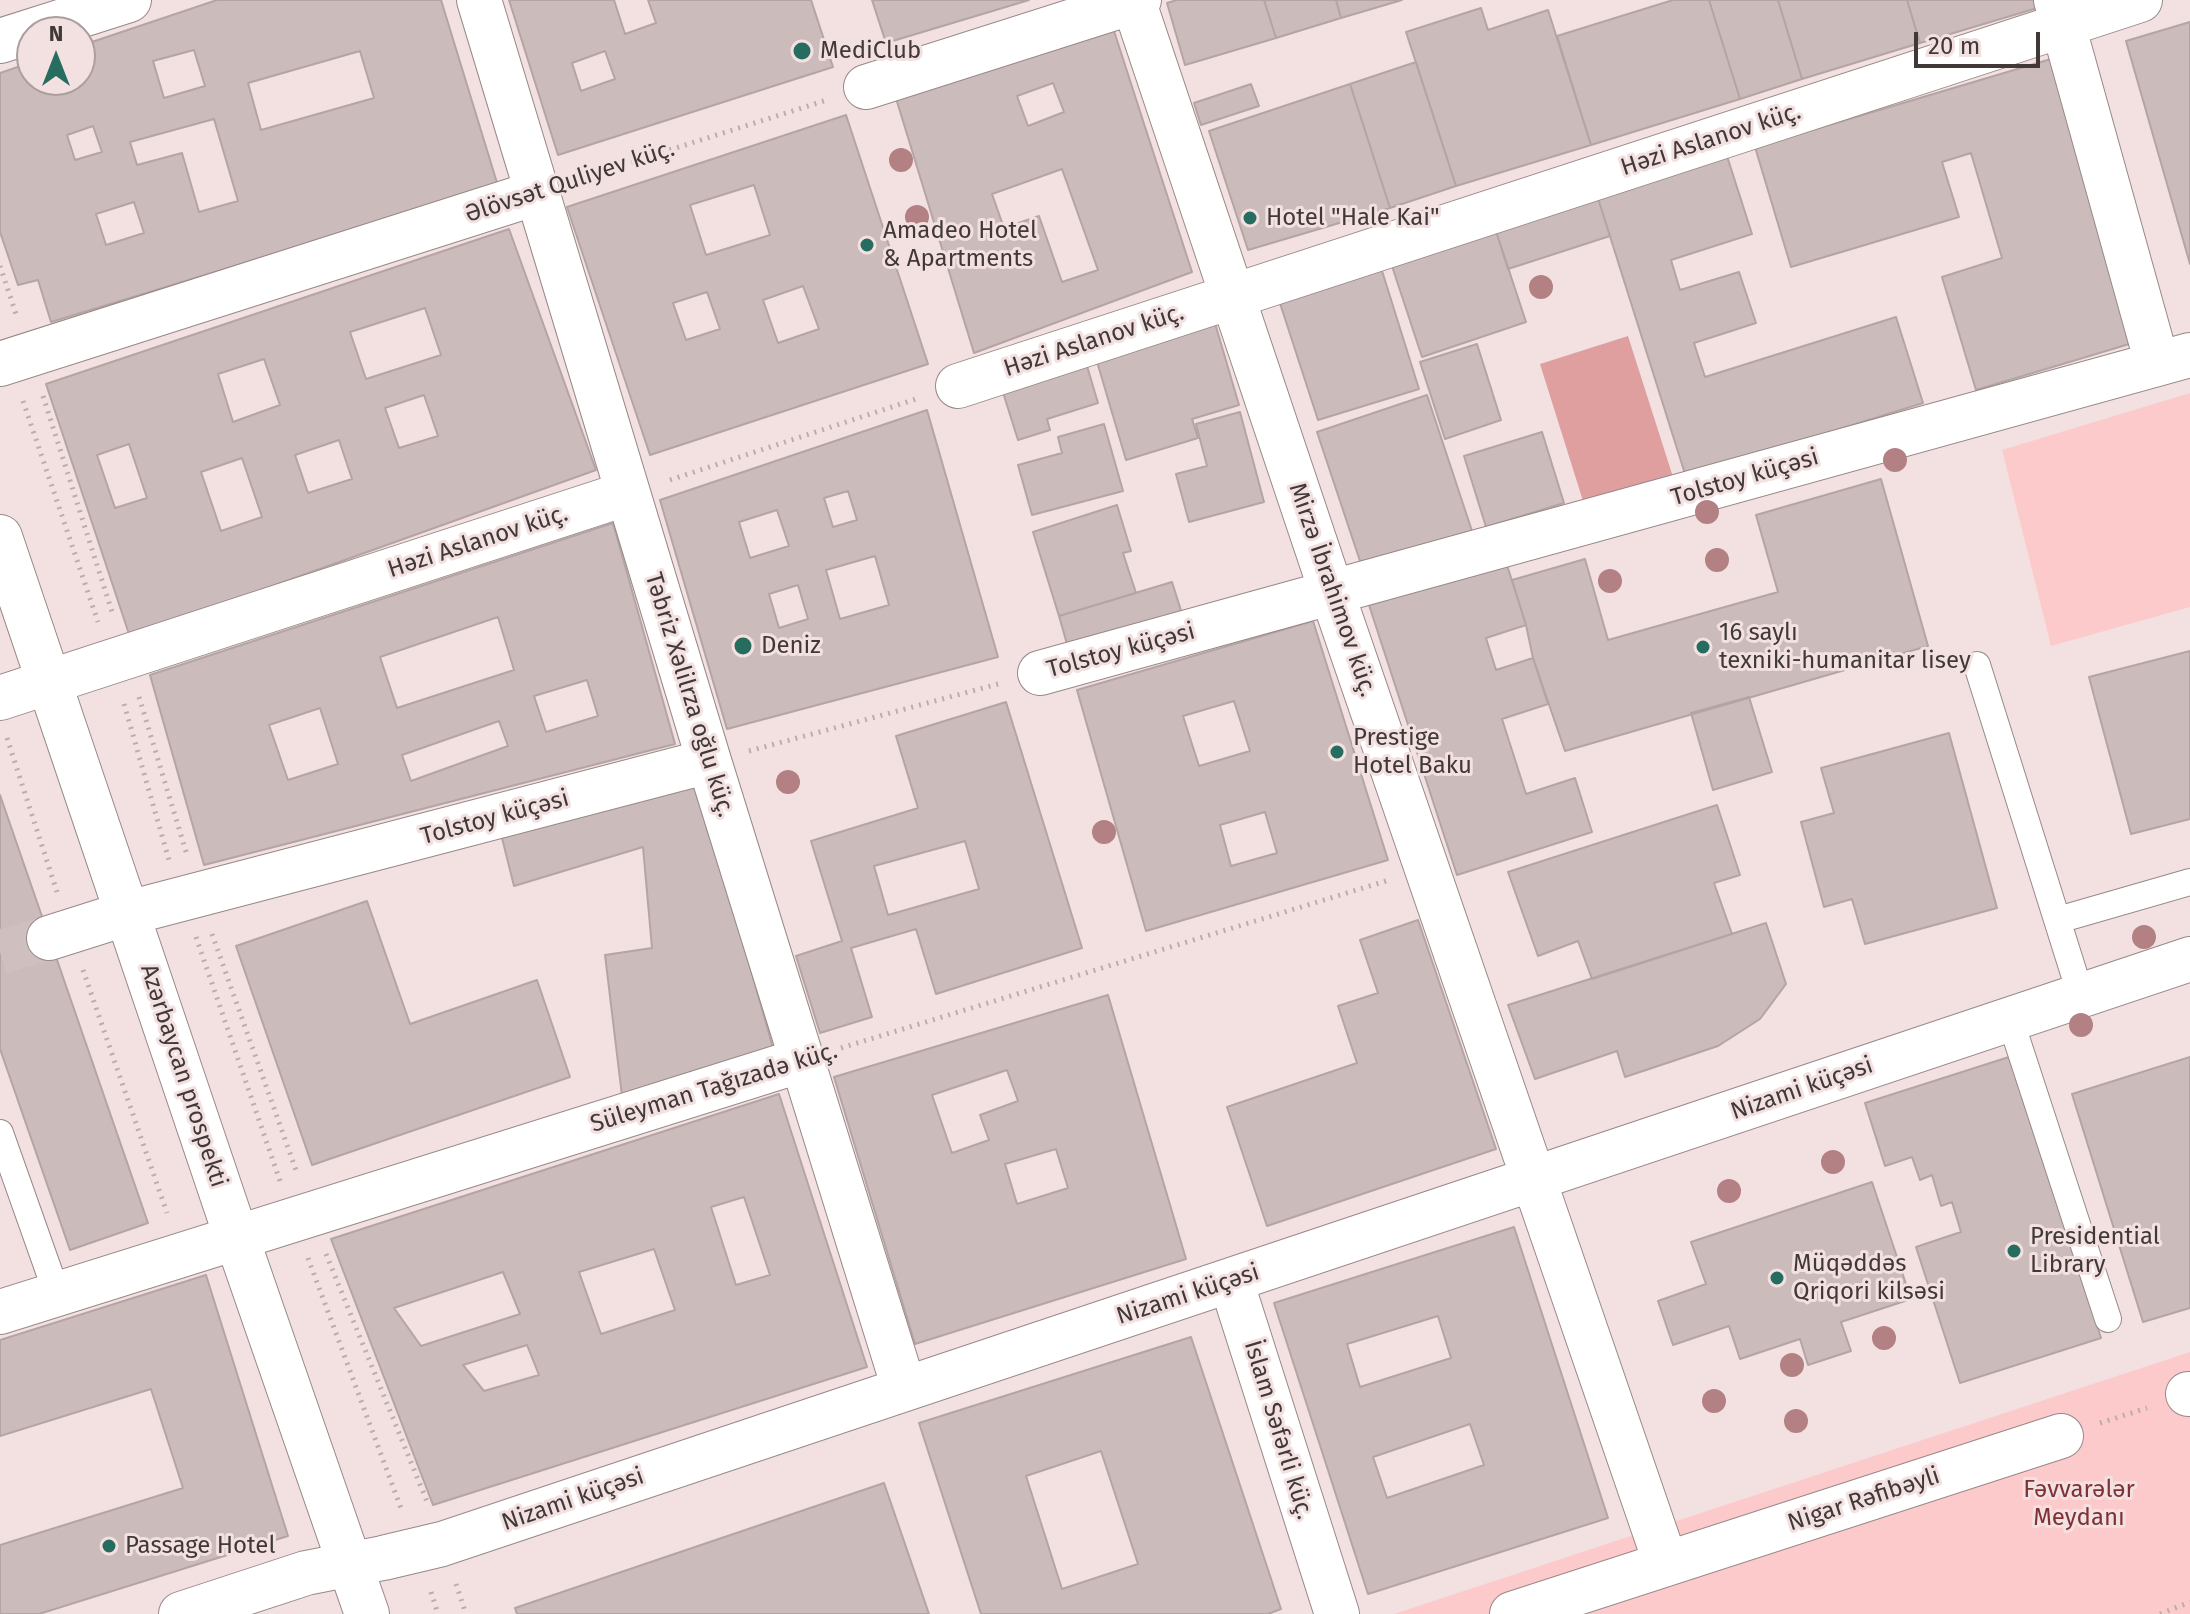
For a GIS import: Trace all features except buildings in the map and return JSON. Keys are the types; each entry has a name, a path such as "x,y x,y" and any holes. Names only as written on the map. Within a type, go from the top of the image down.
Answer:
{"street":[{"path":"0,41 129,0"},
{"name":"Təbriz Xəlilrza oğlu küç.","path":"479,0 628,493 724,757 817,1055 904,1388"},
{"name":"Həzi Aslanov küç.","path":"958,386 1234,296 2060,13 2140,0"},
{"path":"866,87 1135,1"},
{"name":"Mirzə İbrahimov küç.","path":"1135,1 1332,593 1666,1564"},
{"path":"2060,13 2173,359"},
{"name":"Əlövsət Quliyev küç.","path":"13,361 536,193"},
{"name":"Tolstoy küçəsi","path":"1025,677 2173,359"},
{"name":"Həzi Aslanov küç.","path":"2,715 48,682 628,493"},
{"name":"Azərbaycan prospekti","path":"0,537 367,1614"},
{"name":"Tolstoy küçəsi","path":"60,934 128,913 185,882 724,757"},
{"name":"Nizami küçəsi","path":"181,1614 306,1573 442,1544 2190,959"},
{"name":"Süleyman Tağızadə küç.","path":"0,1312 817,1055"},
{"name":"İslam Səfərli küç.","path":"1231,1281 1331,1597"},
{"name":"Nigar Rəfibəyli","path":"1512,1614 2061,1436"}],"lane":[{"path":"1977,665 2081,996"},
{"path":"2058,920 2190,882"},
{"path":"2010,1019 2108,1319"},
{"path":"0,1133 57,1294"}],"path":[{"name":"Əlövsət Quliyev küç.","path":"536,193 866,87"},
{"path":"0,266 13,361 119,659 185,882 337,1284 430,1509"},
{"path":"13,361 119,659 185,882"},
{"path":"628,493 958,386"},
{"path":"724,757 1025,677"},
{"path":"2,715 60,934 182,1256"},
{"path":"817,1055 1429,868"},
{"path":"2061,1436 2189,1394"},
{"path":"455,1581 466,1614"},
{"path":"428,1582 438,1614"},
{"path":"2160,1614 2190,1602"}],"green space":[{"path":"2190,393 2190,607 2051,646 2002,450"},
{"name":"Fəvvarələr Meydanı","path":"2190,1352 2190,1614 1394,1614"}],"shaded area":[{"path":"1628,336 1673,477 1583,501 1540,364"}],"tunnel":[{"path":"0,952 49,938"}],"place":[{"name":"MediClub","path":"802,51"},
{"name":"Hotel \"Hale Kai\"","path":"1250,218"},
{"name":"Amadeo Hotel & Apartments","path":"867,245"},
{"name":"Deniz","path":"743,646"},
{"name":"16 saylı texniki-humanitar lisey","path":"1703,647"},
{"name":"Prestige Hotel Baku","path":"1337,752"},
{"name":"Presidential Library","path":"2014,1251"},
{"name":"Müqəddəs Qriqori kilsəsi","path":"1777,1278"},
{"name":"Passage Hotel","path":"109,1546"}]}
